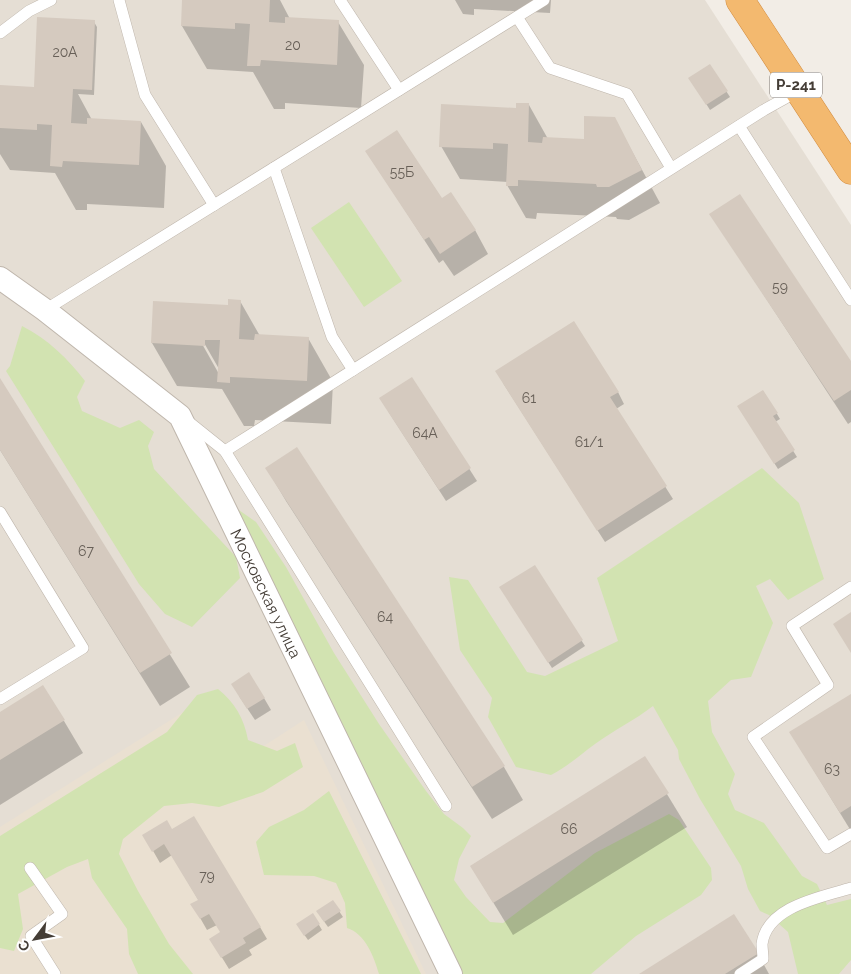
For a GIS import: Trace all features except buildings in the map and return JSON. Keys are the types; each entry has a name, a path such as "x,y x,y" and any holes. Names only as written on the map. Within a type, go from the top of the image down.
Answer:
{"highway":[{"name":"Р-241","path":"740,0 851,170"}],"street":[{"name":"Московская улица","path":"2,283 45,310 180,416 450,974"}],"lane":[{"path":"0,33 29,11 51,0"},
{"path":"119,0 145,95 214,205"},
{"path":"340,0 399,90"},
{"path":"45,310 544,0"},
{"path":"517,17 550,68 627,94 672,168"},
{"path":"225,451 672,168 800,90"},
{"path":"739,126 851,300"},
{"path":"274,168 332,337 353,370"},
{"path":"180,416 225,451 446,806"},
{"path":"0,512 84,648 0,699"},
{"path":"851,587 792,626 828,685 754,737 827,848 851,834"},
{"path":"30,868 62,914 31,936 56,974"},
{"path":"740,974 763,959 762,943 767,929 779,916 794,907 851,888"}],"shaded area":[{"path":"0,0 705,0 851,225 851,974 0,974"},
{"path":"204,699 242,760 304,720 426,974 0,974 0,827"}],"green space":[{"path":"349,202 402,281 364,307 311,228"},
{"path":"22,326 57,350 85,381 77,397 82,411 120,428 139,420 154,432 148,446 154,469 236,557 240,578 192,627 165,614 139,584 6,371 10,366"},
{"path":"762,468 799,503 824,579 788,600 770,579 756,586 773,623 751,677 731,680 708,701 712,732 735,774 728,794 735,810 764,823 802,876 817,884 827,905 851,899 851,960 839,974 798,974 788,932 769,915 760,911 748,889 741,866 700,799 679,759 678,750 653,706 551,775 516,767 488,717 492,698 460,650 449,577 468,580 527,672 545,676 618,641 597,578"},
{"path":"236,508 256,522 286,567 334,653 379,724 426,791 444,814 471,836 459,859 454,880 466,897 490,922 503,923 595,853 669,814 679,820 711,868 712,880 701,895 636,936 591,974 462,974"},
{"path":"218,689 238,711 248,740 277,751 295,743 303,767 263,792 219,807 192,803 164,806 123,839 119,854 138,891 169,944 193,974 138,974 129,954 127,929 92,878 88,859 67,867 18,894 23,929 14,951 0,948 0,836 167,732 197,695"},
{"path":"329,791 421,974 379,974 364,940 347,928 345,903 336,883 314,876 264,875 256,842 269,827 304,810"}]}
